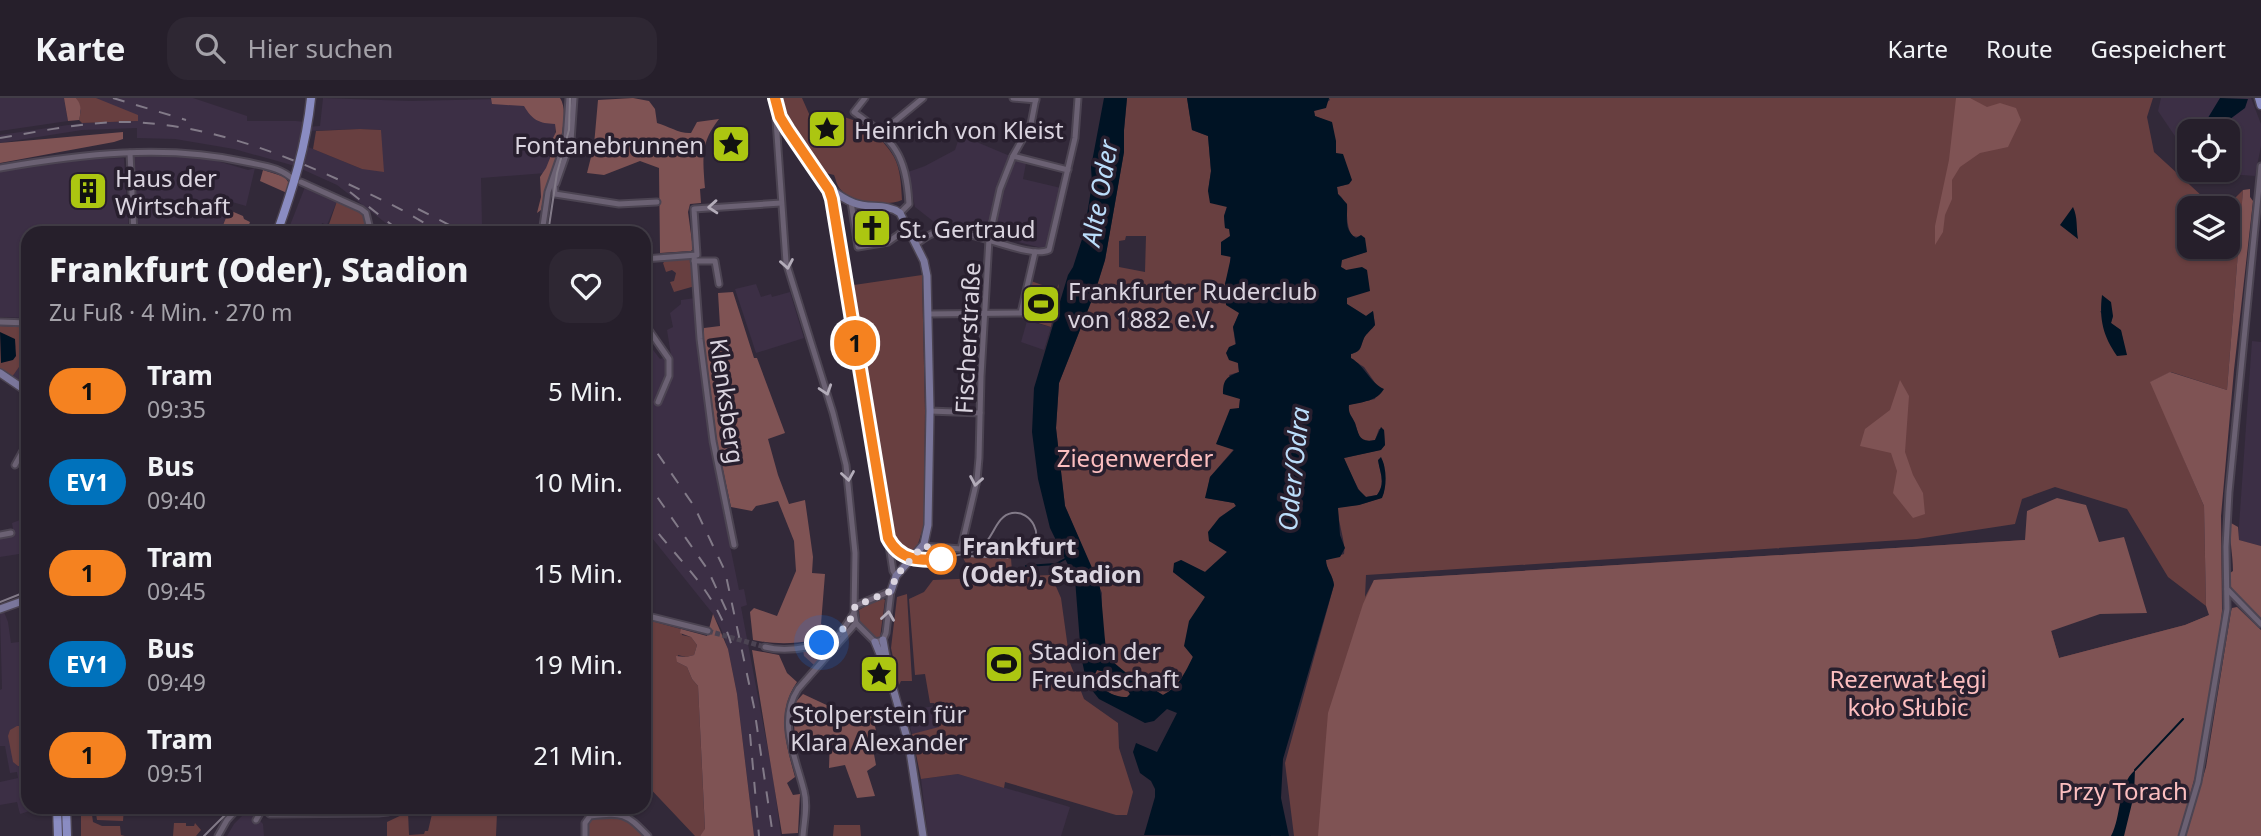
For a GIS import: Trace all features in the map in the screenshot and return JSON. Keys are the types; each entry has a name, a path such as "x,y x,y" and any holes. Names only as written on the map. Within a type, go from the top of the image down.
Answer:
{"main road":[{"path":"282,226 298,182 313,98"},
{"path":"2259,98 2261,105"},
{"path":"57,814 58,836"},
{"path":"66,814 67,836"}],"street":[{"path":"543,226 545,206 566,140 571,98"},
{"path":"545,206 555,190 571,141 571,98"},
{"path":"773,98 779,119 829,187 851,202 884,207 900,213 916,244 926,273 930,411 928,525 923,546 896,576 891,591 886,633 879,641"},
{"path":"779,98 781,202 786,262 832,409 846,465 855,553 854,613 856,623 879,641 909,746 923,836"},
{"path":"864,98 854,112 882,132 899,153 903,165 909,204 900,213"},
{"path":"882,132 923,98"},
{"path":"1013,98 1036,99"},
{"path":"916,244 942,231 989,239 1035,252 1045,253 1049,250 1075,138 1078,98"},
{"name":"Fischerstraße","path":"923,546 961,549 976,480 989,239 1000,189 1013,156 1031,124 1036,99"},
{"path":"130,153 134,226"},
{"path":"0,168 80,156 201,153 285,172 298,182 360,209 366,213 369,226"},
{"path":"1013,156 1068,170"},
{"path":"2182,836 2198,782 2227,605 2226,547 2231,476 2261,166"},
{"path":"554,174 555,190"},
{"path":"829,187 836,214 893,571 896,576"},
{"path":"555,190 619,204 657,202"},
{"name":"Klenksberg","path":"734,545 713,441 700,339 694,259 698,253 694,209 781,202"},
{"path":"851,202 858,247 888,242 908,228"},
{"path":"928,314 1021,313 1035,252"},
{"path":"651,260 715,261 719,284"},
{"path":"0,322 21,323"},
{"path":"651,333 669,359 669,376 658,402"},
{"path":"0,373 21,387"},
{"path":"930,411 980,413"},
{"path":"15,465 21,454"},
{"path":"0,535 11,533"},
{"path":"889,538 896,548 913,559"},
{"path":"2227,589 2261,624"},
{"path":"855,606 891,591"},
{"path":"0,608 21,601"},
{"path":"2227,605 2238,603"},
{"path":"822,643 840,634 854,613"},
{"path":"651,617 708,631"},
{"path":"803,836 805,793 792,747 788,711 791,699 798,689 856,623"},
{"path":"765,647 781,649 841,638"},
{"path":"218,836 233,814"},
{"path":"256,820 260,814"},
{"path":"585,836 586,819 598,815 627,816 648,836"}],"shaded area":[{"path":"0,98 64,98 68,121 0,131"},
{"path":"95,98 193,98 247,116 247,121 296,121 305,122 305,127 320,126 323,98 410,101 545,98 556,115 555,138 546,173 481,178 483,226 385,226 387,224 337,185 295,166 234,149 175,139 137,138 137,128 82,130 0,143 0,135 82,123 137,121","holes":["381,130 362,169 301,144 303,131"]},
{"path":"2161,98 2251,98 2261,124 2261,146 2255,176 2240,175 2240,119 2177,119 2177,139 2158,111"},
{"path":"960,135 1010,156 996,192 987,236 938,225 915,207 908,172 955,150"},
{"path":"197,155 248,170 255,168 246,206 232,202 223,226 138,226 134,157"},
{"path":"124,158 129,226 21,226 21,318 0,317 0,171 67,160"},
{"path":"1015,161 1026,163 1023,179 1061,188 1046,249 993,234 1002,189"},
{"path":"305,187 337,201 327,225 322,223 322,226 290,226"},
{"path":"756,284 761,297 790,292 804,338 756,353 735,289"},
{"path":"695,298 709,442 739,590 744,589 747,605 741,607 773,776 781,836 754,836 737,694 721,629 713,614 651,537 651,347 660,359 671,355 667,330 673,327 670,313 681,304 681,300"},
{"path":"1027,321 1051,327 1044,350 1021,342"},
{"path":"21,327 21,383 12,377 19,367"},
{"path":"2252,341 2261,342 2261,546 2238,540"},
{"path":"21,520 21,559 19,554 0,557 0,537 14,535 12,523"},
{"path":"4,612 8,622 11,643 21,642 20,814 17,802 0,805 0,782 18,778 17,772 10,773 5,746 0,746 0,613"},
{"path":"934,706 939,728 912,734 906,711"},
{"path":"958,774 1070,807 1061,836 928,836 921,779"},
{"path":"244,814 254,814 263,824 264,836 227,836"}],"green space":[{"path":"64,98 76,98 81,109 79,120 68,121"},
{"path":"76,98 96,98 138,115 138,121 82,123 79,120 81,111"},
{"path":"491,98 560,98 564,120 558,152 541,210 537,213 541,197 540,177 550,158 550,144 556,132 555,124 537,120 524,106 492,104"},
{"path":"633,98 649,101 655,109 657,123 683,132 691,133 697,122 719,119 706,143 705,188 700,189 701,203 690,204 688,212 693,249 691,251 660,253 659,168 640,161 604,175 587,173 594,145 598,100"},
{"path":"783,98 802,98 810,116 814,118 847,118 874,133 886,145 896,162 902,200 887,203 868,202 843,192 834,175 826,173 800,138 789,119"},
{"name":"Ziegenwerder","path":"1127,98 1187,98 1192,130 1208,136 1211,171 1208,191 1220,204 1227,206 1224,216 1225,228 1230,229 1230,267 1225,284 1240,312 1233,327 1239,372 1229,375 1240,399 1239,408 1217,444 1234,449 1210,477 1206,498 1234,503 1236,506 1220,517 1210,541 1228,551 1205,572 1181,560 1173,572 1205,596 1190,665 1174,687 1163,695 1125,672 1107,657 1102,625 1102,593 1065,506 1056,428 1059,383 1105,260 1124,152","holes":["1126,236 1146,236 1145,272 1119,267 1119,241 1125,240"]},
{"name":"Przy Torach","path":"1329,98 2153,98 2147,117 2154,152 2177,173 2177,182 2187,182 2202,196 2177,196 2177,259 2237,259 2227,390 2171,372 2151,382 2204,506 2206,606 2168,577 2127,509 2055,487 2022,499 2015,524 1917,539 1366,575 1365,597 1374,580 2025,540 2059,658 2185,625 2222,610 2215,675 2198,765 2178,836 1294,836 1285,763 1334,585 1326,560 1344,554 1338,507 1359,505 1381,498 1384,492 1384,464 1378,460 1382,478 1380,491 1377,495 1366,497 1360,492 1344,458 1380,450 1385,445 1384,430 1379,429 1375,440 1366,441 1360,438 1348,408 1348,405 1375,399 1378,387 1364,367 1351,359 1351,354 1359,350 1365,336 1375,325 1373,311 1366,316 1347,304 1346,270 1341,267 1341,260 1366,252 1360,237 1352,236 1349,230 1345,203 1338,194 1337,187 1349,184 1336,153 1332,123 1315,116 1314,111 1330,100","holes":["2100,311 2113,316 2111,323 2121,331 2126,355"]},
{"path":"1956,98 1970,98 1987,107 2000,103 2016,108 2021,120 2008,147 1980,153 1960,167 1952,180 1952,199 1945,215 1943,232 1935,245 1935,226 1949,160"},
{"path":"381,130 384,172 362,169 313,149 316,131"},
{"path":"123,132 123,139 114,142 0,163 0,143"},
{"path":"263,170 285,177 290,185 287,193 260,181"},
{"name":"Rezerwat Łęgi koło Słubic","path":"2250,189 2253,201 2221,516 2222,610 2215,675 2198,765 2179,836 1318,836 1328,713 1363,604 1374,580 2025,540 2027,511 2057,498 2086,505 2099,542 2124,537 2147,613 2100,614 2051,631 2059,658 2185,625 2209,615 2206,606 2204,506 2150,382 2170,372 2227,390 2237,259 2240,259 2243,190"},
{"path":"2243,190 2240,228 2240,196 2237,196"},
{"path":"337,201 363,214 366,226 328,226"},
{"path":"229,210 250,222 249,226 223,226"},
{"path":"693,258 695,286 674,292 670,282 674,281 676,273 672,270 666,272 663,263 666,260"},
{"path":"922,275 924,525 911,555 898,546 893,537 854,285"},
{"name":"Frankfurter Ruderclub von 1882 e.V.","path":"1031,281 1056,290 1059,284 1051,327 1022,318"},
{"path":"733,292 754,358 757,358 785,433 768,439 778,475 789,504 805,500 813,557 812,573 825,574 821,624 837,632 817,639 785,643 753,640 750,612 754,608 777,616 796,571 794,541 778,501 756,506 752,511 731,507 717,442 704,328 720,326 718,293"},
{"path":"0,326 19,327 19,367 12,377 0,368"},
{"path":"1900,380 1909,396 1905,452 1923,493 1925,514 1913,518 1893,493 1897,471 1891,453 1860,446 1865,429 1890,410"},
{"path":"2231,523 2238,527 2239,540 2261,546 2261,619 2230,589 2230,573 2233,571"},
{"path":"963,557 1011,558 1012,571 977,570 971,568"},
{"name":"Stadion der Freundschaft","path":"1051,575 1061,598 1070,663 1084,699 1118,723 1119,748 1133,792 1127,815 1116,815 1005,782 1004,788 958,774 921,779 912,734 939,727 934,703 930,703 925,674 915,675 909,599 924,592 933,580"},
{"path":"907,594 912,681 901,681 899,685 891,648 897,597"},
{"path":"881,597 885,600 880,638 876,638 860,622 859,610"},
{"path":"2237,607 2261,630 2261,836 2186,836 2206,767 2231,611"},
{"path":"713,614 728,649 737,694 754,836 700,836 705,829 698,686 687,667 677,662 676,656 694,655 697,645 691,637 680,633 681,629 707,636"},
{"path":"651,621 681,629 682,635 691,637 697,645 694,655 678,655 677,662 687,667 698,686 705,830 700,836 695,836 651,789"},
{"path":"825,645 828,647 814,665 804,656 803,650"},
{"path":"752,650 779,655 787,673 797,682 787,705 785,728 795,777 787,783 793,795 800,794 798,833 782,834"},
{"path":"1097,670 1120,681 1130,694 1127,698 1111,694 1103,688 1095,674"},
{"path":"803,694 833,708 834,719 873,716 877,736 871,738 876,765 867,771 875,796 857,798 845,765 829,768 830,739 795,741 793,705"},
{"path":"21,726 21,766 13,762 8,736 10,730"},
{"path":"81,814 92,814 93,822 102,826 120,826 121,835 125,836 81,836"},
{"path":"96,814 124,814 123,821 97,820"},
{"path":"408,814 409,835 424,834 428,831 432,814 497,814 496,836 387,836 387,822"},
{"path":"594,817 623,817 644,836 588,836 588,823"},
{"path":"174,823 194,826 195,823 201,830 196,836 173,836"},
{"path":"834,825 860,825 861,836 833,836"}],"water":[{"path":"1104,98 1127,98 1124,152 1105,260 1059,383 1056,428 1065,506 1093,570 1097,571 1107,657 1125,672 1163,695 1177,683 1193,657 1184,646 1189,621 1205,597 1173,572 1174,563 1181,560 1205,572 1227,552 1209,541 1208,532 1219,518 1236,506 1234,503 1205,498 1210,477 1234,450 1216,444 1230,409 1239,408 1240,399 1223,394 1226,380 1239,372 1238,363 1229,360 1226,353 1229,347 1236,344 1233,327 1239,313 1226,305 1225,284 1231,257 1221,255 1221,242 1230,236 1229,229 1225,228 1224,216 1227,207 1210,203 1208,136 1192,130 1187,98 1329,98 1326,108 1314,111 1315,116 1332,122 1336,153 1343,154 1352,180 1349,184 1337,187 1338,194 1347,204 1349,231 1356,238 1361,235 1365,238 1367,252 1342,260 1341,267 1346,270 1362,267 1367,270 1370,291 1347,298 1347,304 1366,316 1373,311 1375,325 1365,336 1359,350 1351,354 1351,358 1384,389 1374,399 1349,405 1349,408 1360,437 1375,440 1381,427 1384,430 1385,445 1381,450 1344,458 1358,489 1366,497 1377,495 1380,491 1382,478 1378,460 1381,457 1385,483 1382,498 1338,508 1340,535 1345,548 1340,557 1326,560 1334,585 1283,759 1281,798 1289,836 1144,835 1155,789 1151,781 1140,773 1133,752 1136,743 1157,752 1177,713 1167,709 1154,721 1145,723 1099,699 1087,684 1081,656 1075,579 1050,528 1038,479 1032,432 1034,388 1068,275 1084,233 1092,184 1091,167","holes":["1097,670 1112,675 1130,694 1127,697 1111,694 1100,684 1095,674"]},
{"path":"2220,98 2248,99 2245,108 2230,119 2207,119"},
{"path":"2073,207 2076,219 2078,239 2060,225"},
{"path":"2102,295 2111,302 2111,323 2121,330 2127,355 2117,356 2105,334 2101,312"},
{"path":"0,332 15,339 16,356 13,360 1,363"},
{"path":"2135,770 2134,795 2124,836 2111,836 2125,784"}],"waterway":[{"path":"1026,566 1056,564 1065,559"},
{"path":"2135,770 2183,719"}],"tunnel":[{"path":"708,631 765,647"}],"tram line":[{"path":"549,226 557,173 569,130 570,98"},
{"name":"1","path":"775,98 780,117 829,190 832,199 889,542 897,551 917,561 943,559"},
{"path":"777,98 793,135 832,189 835,199 891,540 909,556 947,557 980,548 1006,515 1019,513 1034,525 1035,544 1026,554 1010,557 968,556"},
{"path":"0,602 21,594"},
{"path":"204,836 226,814"}],"railway":[{"path":"113,98 186,120"},
{"path":"0,138 111,122 184,128 239,141 320,171 394,206 429,226"},
{"path":"350,192 393,226"},
{"path":"418,209 451,226"},
{"path":"651,444 694,506 725,571 754,707 773,836"},
{"path":"651,488 708,570 728,614"},
{"path":"651,524 708,595 727,632 734,654"},
{"path":"750,734 759,836"}],"place":[{"name":"Heinrich von Kleist","path":"827,129"},
{"name":"Fontanebrunnen","path":"731,144"},
{"name":"Haus der Wirtschaft","path":"88,191"},
{"name":"St. Gertraud","path":"872,228"},
{"name":"Frankfurter Ruderclub von 1882 e.V.","path":"1041,304"},
{"name":"Frankfurt (Oder), Stadion","path":"941,559"},
{"name":"Stadion der Freundschaft","path":"1004,664"},
{"name":"Stolperstein für Klara Alexander","path":"879,674"}],"route":[{"path":"822,643 840,634 854,613 855,606 860,602 891,591 896,576 923,546 936,548 941,559"}],"water label":[{"name":"Alte Oder","path":"1099,193"},
{"name":"Oder/Odra","path":"1293,469"}]}
